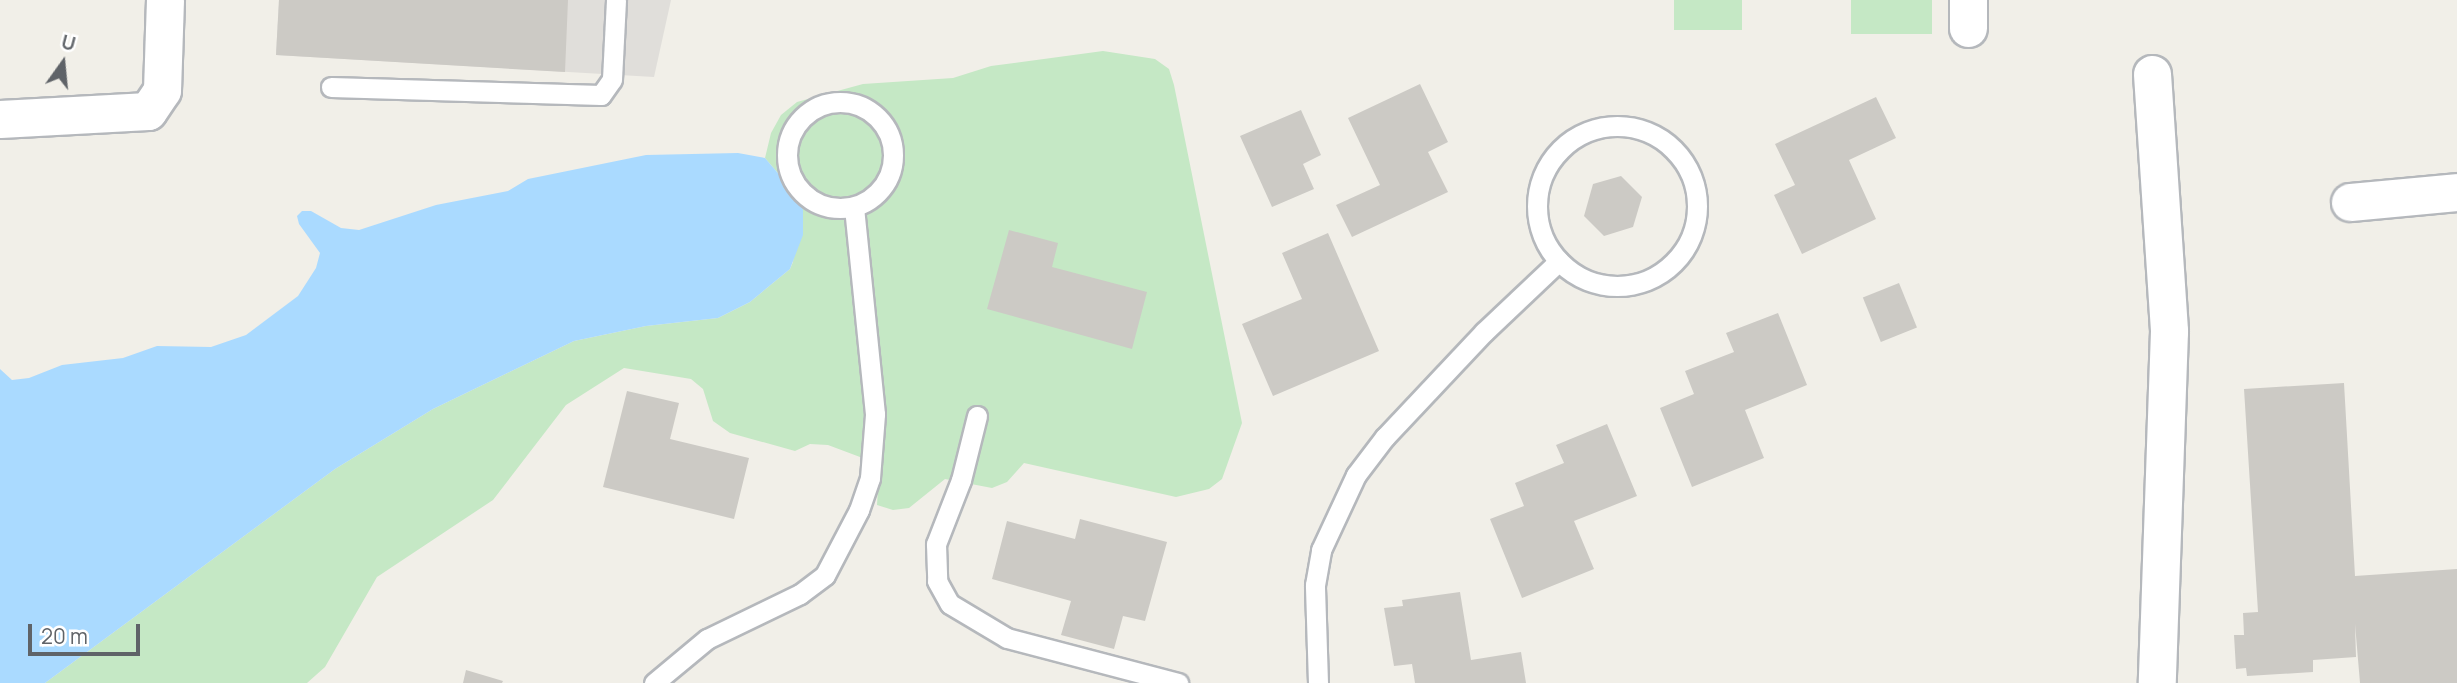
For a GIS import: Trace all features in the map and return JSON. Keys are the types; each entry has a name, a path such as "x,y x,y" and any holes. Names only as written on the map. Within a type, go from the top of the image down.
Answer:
{"street":[{"path":"0,119 148,111 162,90 165,0"},
{"path":"2152,74 2169,331 2157,683"},
{"path":"2350,202 2457,192"}],"lane":[{"path":"331,87 601,95 612,79 616,0"},
{"path":"848,103 871,113 891,143 887,179 872,198 854,207 814,202 790,174 789,138 803,117 824,105 848,103"},
{"path":"1623,127 1647,132 1675,151 1692,179 1697,212 1688,244 1666,270 1636,284 1602,284 1572,272 1559,261 1541,233 1537,200 1546,168 1567,142 1598,128 1623,127"},
{"path":"654,683 707,639 800,594 825,575 859,510 870,478 876,414 854,207"},
{"path":"1318,683 1315,585 1321,550 1356,475 1385,436 1484,332 1559,261"},
{"path":"977,416 961,480 936,544 937,581 950,604 1006,638 1178,683"}],"shaded area":[{"path":"279,0 671,0 654,77 276,55"}],"green space":[{"path":"1674,0 1742,0 1742,30 1674,30"},
{"path":"1851,0 1932,0 1932,34 1851,34"},
{"path":"1103,51 1155,59 1169,69 1174,85 1242,423 1222,479 1209,489 1176,497 1024,463 1007,482 992,488 945,479 909,508 893,510 877,505 879,472 868,460 828,445 810,444 795,451 730,433 713,421 703,389 691,379 624,368 566,405 493,500 377,577 325,667 307,683 45,683 335,469 433,409 574,341 646,326 718,318 750,302 790,269 793,262 800,199 765,158 771,133 781,115 797,102 863,84 953,78 991,66"}],"water":[{"path":"738,153 765,158 800,199 803,210 803,235 790,269 750,302 718,318 646,326 574,341 433,409 335,469 45,683 0,683 0,369 12,380 29,378 62,365 123,358 157,346 211,347 246,335 298,296 316,268 320,253 299,224 297,216 302,211 311,211 341,228 359,230 436,205 508,191 528,179 646,155"}],"building":[{"path":"279,0 568,0 565,72 276,55"},
{"path":"1420,84 1448,142 1428,152 1448,192 1352,237 1336,205 1380,185 1348,118"},
{"path":"1876,97 1896,138 1849,160 1876,219 1802,254 1774,195 1795,185 1775,144"},
{"path":"1301,110 1321,155 1303,164 1314,189 1272,207 1240,136"},
{"path":"1621,176 1642,197 1633,227 1604,236 1584,216 1593,184"},
{"path":"1009,230 1058,243 1052,267 1147,292 1132,349 987,309"},
{"path":"1328,233 1379,351 1273,396 1242,324 1302,299 1282,253"},
{"path":"1899,283 1917,328 1881,342 1863,298"},
{"path":"1778,313 1807,385 1745,410 1764,458 1692,487 1660,408 1694,394 1685,371 1734,352 1726,333"},
{"path":"2344,383 2355,576 2457,569 2457,683 2360,683 2355,624 2356,657 2313,660 2313,672 2247,676 2246,668 2236,669 2234,635 2244,635 2243,613 2258,612 2244,389"},
{"path":"627,391 679,403 670,439 749,458 734,519 603,487"},
{"path":"1607,424 1637,496 1574,521 1594,569 1522,598 1490,519 1524,506 1515,483 1564,463 1556,445"},
{"path":"1080,519 1167,542 1145,621 1123,616 1114,649 1061,635 1071,601 992,579 1007,521 1075,539"},
{"path":"1460,592 1471,660 1521,652 1526,683 1415,683 1412,664 1394,666 1384,608 1403,606 1402,600"},
{"path":"466,670 503,681 463,683"}]}
